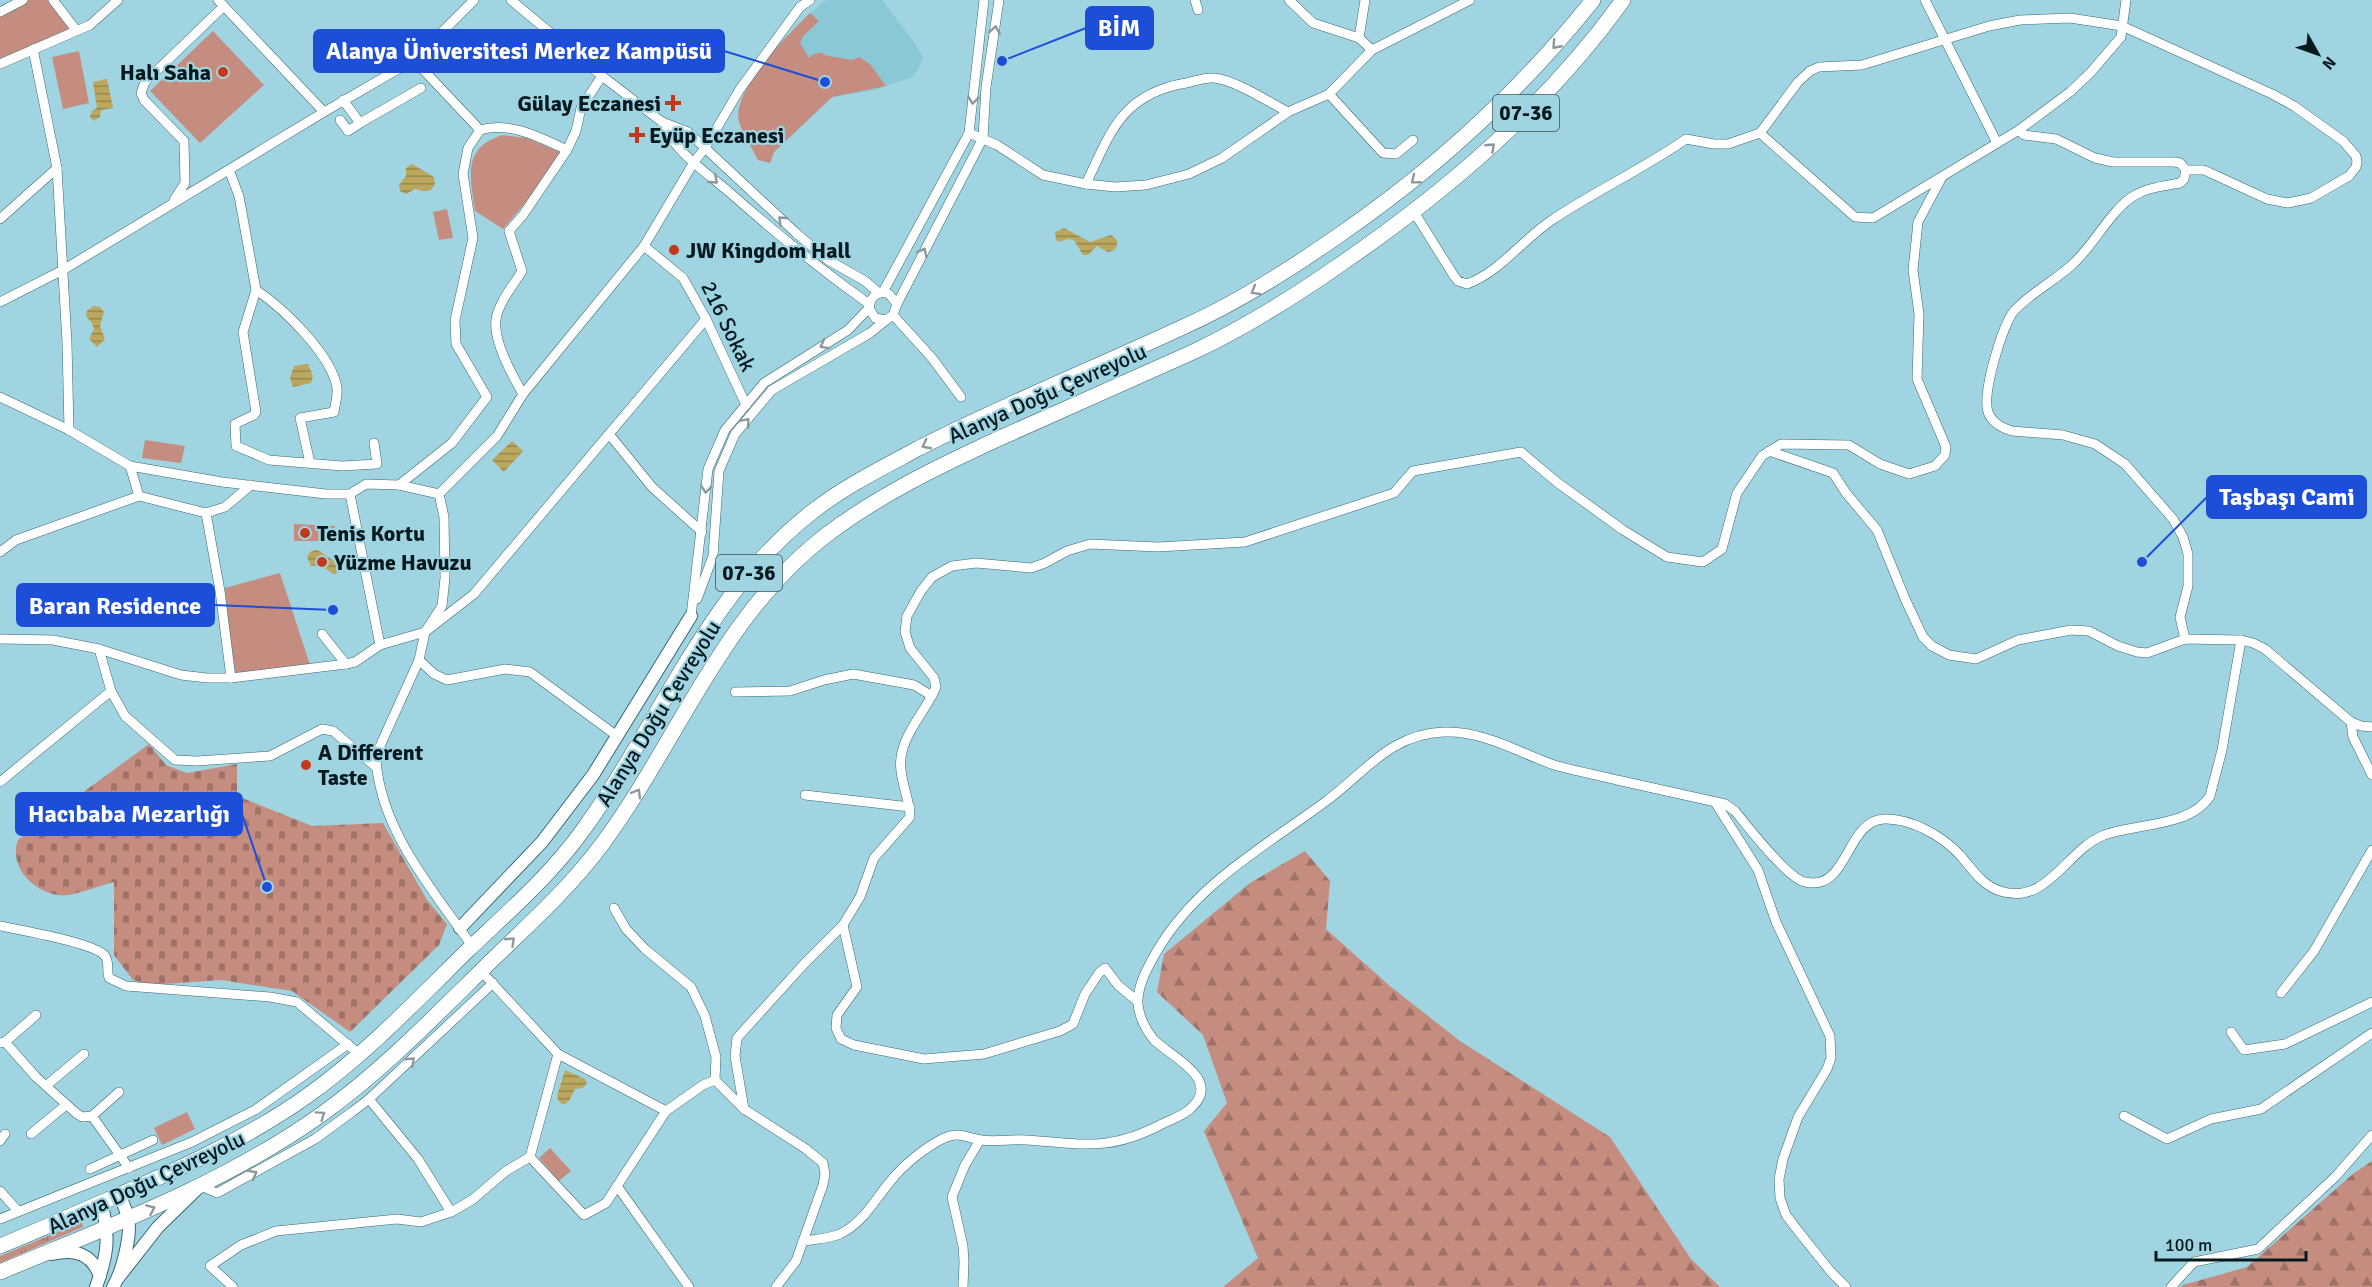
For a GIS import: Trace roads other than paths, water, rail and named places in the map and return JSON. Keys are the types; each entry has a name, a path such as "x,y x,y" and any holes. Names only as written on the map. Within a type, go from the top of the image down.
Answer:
{"highway":[{"name":"Alanya Doğu Çevreyolu","path":"0,1246 195,1162 255,1129 311,1093 353,1049 472,946 549,870 581,834 721,610 769,551 810,513 849,486 944,436 1187,326 1240,300 1289,270 1396,195 1453,149 1536,67 1593,0"},
{"name":"Alanya Doğu Çevreyolu","path":"0,1272 129,1219 201,1186 278,1143 353,1091 389,1060 481,971 568,885 598,849 626,811 736,630 761,596 790,565 828,534 865,509 947,463 1197,350 1256,320 1342,264 1414,212 1460,175 1519,121 1586,47 1623,0"}],"street":[{"path":"0,12 22,0"},
{"path":"53,0 76,30"},
{"path":"0,64 90,25 118,0"},
{"path":"0,302 63,270 343,100 414,60 474,0"},
{"path":"511,0 602,76 662,122 688,132 828,260 881,293 893,296 897,304"},
{"path":"439,494 498,436 523,394 644,246 693,162 705,148 740,89 797,4 810,0"},
{"path":"691,616 708,469 725,430 764,383 855,324 869,306 873,296 881,293 969,133 984,0"},
{"path":"460,928 542,842 593,775 691,616 713,556 719,471 735,434 772,390 870,333 890,317 983,138 986,87 999,0"},
{"path":"1289,0 1313,23 1359,38 1372,50"},
{"path":"1359,38 1365,0"},
{"path":"969,133 983,138 1043,175 1086,184 1115,187 1146,186 1189,174 1222,158 1288,112 1329,94 1372,50 1470,0"},
{"path":"1925,0 1997,143"},
{"path":"1760,133 1855,217 1873,218 2019,130 2070,92 2121,37 2126,0"},
{"path":"169,206 185,183 184,141 144,100 141,90 145,82 221,3 324,112"},
{"path":"1414,212 1454,276 1458,281 1467,284 1490,270 1551,220 1662,156 1686,139 1728,144 1760,133 1798,82 1810,71 1819,67 1862,65 1989,26 2047,18 2097,21 2122,26 2272,94 2294,106 2343,141 2356,156 2357,162 2354,171 2311,198 2288,203 2267,199 2204,170 2186,170 2180,163 2113,162 2095,158 2056,139 2024,135 2019,130"},
{"path":"33,49 57,168 69,430"},
{"path":"414,60 480,130"},
{"path":"523,394 500,343 496,321 504,300 522,271 509,231 524,214 567,150 576,131 581,108 602,76"},
{"path":"1086,184 1113,127 1128,109 1146,95 1166,86 1214,78 1243,88 1288,112"},
{"path":"340,120 348,131 421,87"},
{"path":"1329,94 1383,153 1396,154 1413,140"},
{"path":"343,100 360,123"},
{"path":"662,122 668,137 693,162 869,306 875,318 890,317 932,358 961,398"},
{"path":"399,485 452,443 487,397 456,344 455,320 473,238 463,174 468,148 473,137 480,130 500,128 522,131 567,150"},
{"path":"0,219 57,168"},
{"path":"229,170 239,196 256,290 243,332 256,412 234,424 236,446 269,460 342,466 376,464 374,443"},
{"path":"2185,639 2180,617 2188,586 2188,554 2183,537 2173,519 2125,464 2111,452 2079,438 2012,431 2003,428 1991,418 1987,410 1990,379 2004,329 2017,309 2074,263 2123,204 2143,191 2180,183 2184,179 2186,170"},
{"path":"744,1109 735,1056 737,1038 843,925 860,897 874,858 910,818 910,807 900,759 905,742 936,687 934,678 910,648 905,632 907,616 921,591 932,578 952,566 976,563 1031,568 1067,551 1090,544 1158,547 1245,542 1394,493 1413,471 1521,452 1558,483 1623,530 1667,557 1703,562 1722,549 1737,493 1762,456 1781,444 1849,445 1880,464 1909,474 1935,466 1945,455 1946,447 1917,379 1919,314 1913,270 1918,222 1942,177"},
{"name":"216 Sokak","path":"644,246 683,278 706,319 746,405"},
{"path":"256,290 272,301 324,356 337,388 334,412 300,418 310,463"},
{"path":"0,639 53,640 99,649 181,675 231,678 355,662 380,645 425,632 474,594 706,319"},
{"path":"0,397 69,430 130,466 326,494 350,494 366,484 399,485 439,494"},
{"path":"609,435 652,487 702,532"},
{"path":"1769,451 1833,473 1846,493 1877,530 1923,637 1932,646 1949,655 1977,659 2018,640 2071,630 2089,631 2118,646 2147,653 2185,639 2241,640 2265,649 2351,722 2372,727"},
{"path":"130,466 139,496"},
{"path":"0,552 16,540 139,496 206,513 225,507 251,485"},
{"path":"350,494 380,645"},
{"path":"439,494 444,517 442,606 425,632 419,660 376,755 376,767 385,807 401,841 472,946"},
{"path":"206,513 220,591 231,678"},
{"path":"322,634 346,664"},
{"path":"803,1241 828,1238 851,1228 869,1210 900,1170 945,1137 964,1134 980,1140 1025,1140 1071,1145 1117,1142 1142,1135 1193,1107 1200,1091 1196,1075 1154,1040 1140,1015 1137,1000 1151,961 1168,933 1195,900 1214,882 1328,800 1393,746 1409,738 1438,732 1465,733 1557,766 1725,804 1735,812 1790,874 1805,882 1818,882 1835,872 1863,828 1871,823 1887,819 1920,827 1948,843 1988,886 2011,894 2026,893 2040,888 2093,840 2104,835 2145,827 2195,812 2206,802 2210,796 2222,750 2241,640"},
{"path":"99,649 111,691 125,716 175,759 197,761 270,756 322,729 333,731 376,767"},
{"path":"419,660 434,674 447,680 506,669 530,672 617,736"},
{"path":"735,692 790,691 853,674 914,685 932,696"},
{"path":"0,782 111,691"},
{"path":"2351,722 2353,737 2372,775"},
{"path":"805,795 910,807"},
{"path":"1715,802 1758,870 1776,922 1830,1036 1831,1058 1827,1069 1798,1117 1790,1137 1779,1179 1780,1198 1790,1221 1846,1287"},
{"path":"2281,993 2314,951 2372,850"},
{"path":"614,908 626,929 645,949 691,987 705,1016 716,1057 715,1080 744,1109 806,1149 823,1163 825,1174 823,1185 796,1262 776,1287"},
{"path":"843,925 857,987 837,1015 836,1028 841,1039 854,1045 924,1059 984,1054 1060,1031 1073,1024 1086,994 1099,973 1105,968 1118,985 1137,1000"},
{"path":"0,926 91,947 105,956 108,962 109,978 126,986 270,997 297,1002 353,1049 255,1110 192,1143 0,1219"},
{"path":"481,971 558,1054 666,1111"},
{"path":"116,1282 158,1227 201,1186 217,1193 315,1139 369,1099 493,983"},
{"path":"2231,1032 2244,1050 2285,1044 2372,1002"},
{"path":"36,1015 3,1043 66,1105 82,1117 92,1116 119,1092"},
{"path":"2124,1116 2168,1139 2211,1119 2261,1109 2372,1034"},
{"path":"47,1085 84,1054"},
{"path":"233,1287 210,1266 241,1245 276,1231 397,1219 421,1222 451,1212 472,1200 506,1172 530,1157 558,1054"},
{"path":"530,1157 584,1215 606,1203 666,1111 703,1085 715,1080"},
{"path":"369,1099 418,1159 451,1212"},
{"path":"31,1134 66,1105"},
{"path":"92,1116 129,1168"},
{"path":"2171,1287 2194,1262 2258,1249 2336,1176 2372,1135"},
{"path":"90,1169 153,1140"},
{"path":"963,1287 964,1254 952,1197 965,1164 980,1140"},
{"path":"617,1186 689,1287"},
{"path":"0,1191 18,1211"},
{"path":"116,1282 129,1234 129,1219 120,1195"},
{"path":"98,1282 105,1258 108,1227 101,1202"},
{"path":"36,1257 74,1252 95,1264 98,1282"}],"place":[{"name":"BİM","path":"1002,61"},
{"name":"Halı Saha","path":"223,72"},
{"name":"Alanya Üniversitesi Merkez Kampüsü","path":"825,82"},
{"name":"Gülay Eczanesi","path":"673,103"},
{"name":"Eyüp Eczanesi","path":"637,135"},
{"name":"JW Kingdom Hall","path":"674,250"},
{"name":"Tenis Kortu","path":"305,533"},
{"name":"Yüzme Havuzu","path":"322,562"},
{"name":"Taşbaşı Cami","path":"2142,562"},
{"name":"Baran Residence","path":"333,610"},
{"name":"A Different Taste","path":"306,765"},
{"name":"Hacıbaba Mezarlığı","path":"267,887"}]}
